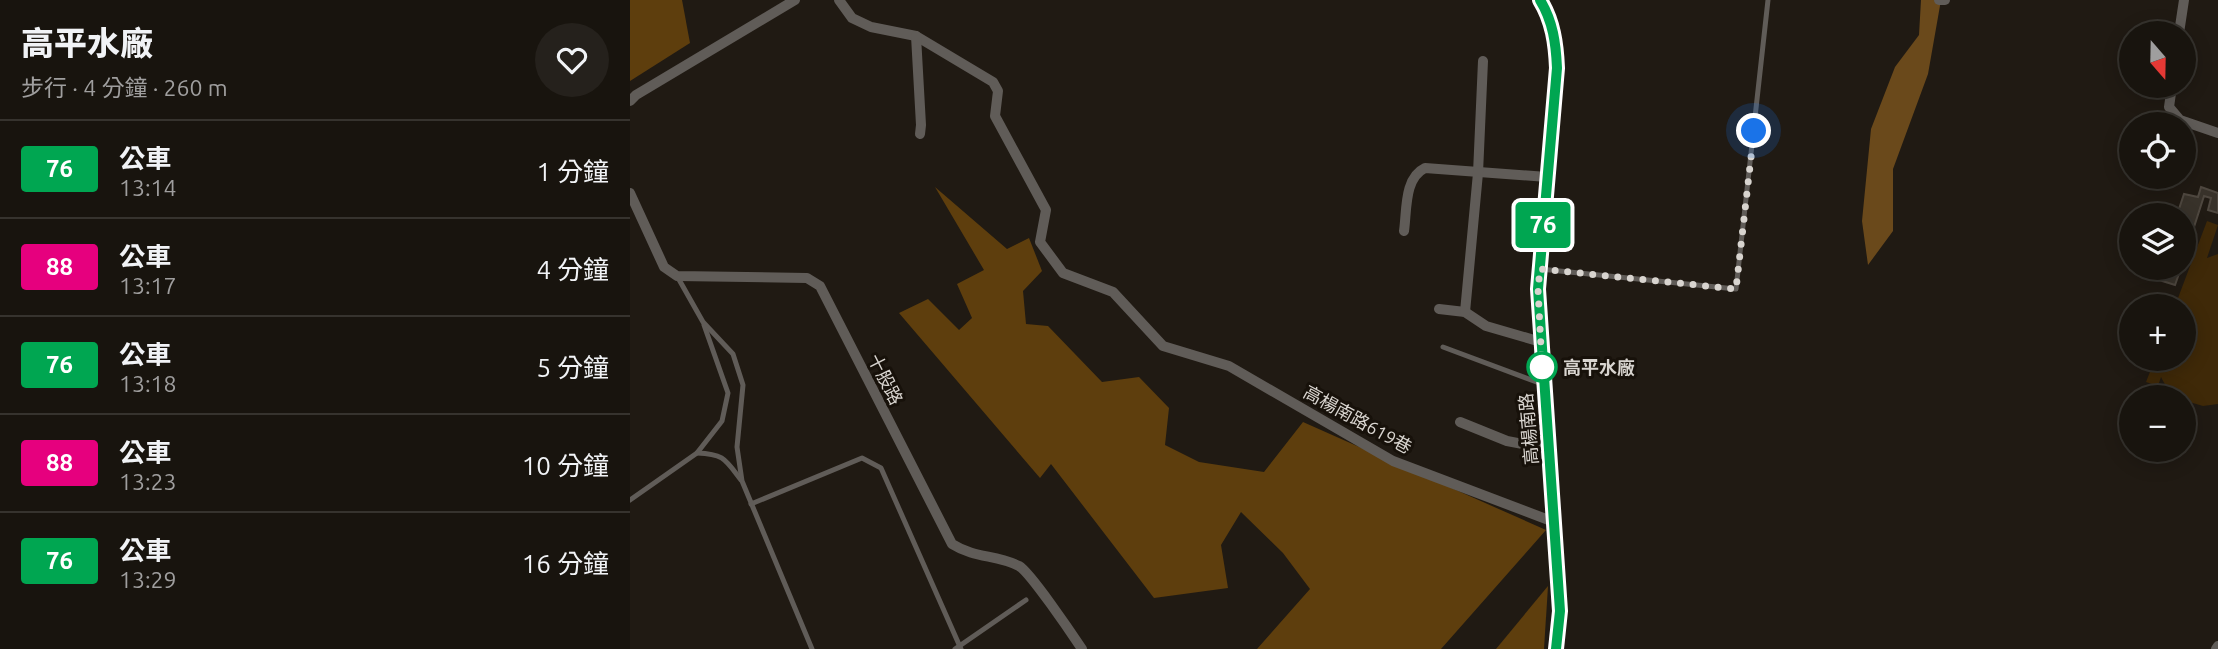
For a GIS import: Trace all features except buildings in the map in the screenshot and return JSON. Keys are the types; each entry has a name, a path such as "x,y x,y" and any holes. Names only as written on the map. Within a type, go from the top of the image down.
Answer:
{"street":[{"path":"630,102 636,95 795,0"},
{"path":"839,0 852,18 871,27 916,36 920,134"},
{"name":"高楊南路","path":"1540,0 1547,12 1557,55 1540,269 1543,385 1560,611 1556,649"},
{"path":"1939,0 1945,0"},
{"path":"2181,21 2184,0"},
{"name":"高楊南路619巷","path":"916,36 993,82 998,92 995,116 1046,209 1040,242 1063,273 1113,292 1163,346 1229,366 1393,461 1554,522"},
{"path":"1465,312 1479,173 1483,61"},
{"path":"2170,98 2169,107 2180,120 2218,133"},
{"path":"1404,231 1410,184 1416,173 1425,168 1547,177"},
{"path":"630,193 664,267 677,276"},
{"name":"十股路","path":"677,276 807,278 820,286 952,544 968,554 999,557 1023,568 1082,649"},
{"path":"1439,309 1465,312 1486,326 1541,342"},
{"path":"1460,422 1507,441 1549,449"}],"lane":[{"path":"1540,269 1736,289 1768,0"},
{"path":"630,500 697,453 722,421 728,393 703,322 677,276"},
{"path":"703,322 733,354 743,385 737,447 742,481 812,649"},
{"path":"1443,347 1543,385"},
{"path":"697,453 717,454 742,481"},
{"path":"751,504 862,458 881,468 958,648 1026,600"}],"shaded area":[{"path":"630,0 682,0 690,43 630,81"},
{"path":"1921,0 1941,0 1928,74 1893,169 1893,231 1868,265 1862,221 1871,129 1895,67 1919,35"},
{"path":"935,187 1007,249 1029,238 1042,271 1023,291 1026,324 1048,326 1102,382 1139,377 1169,408 1165,445 1199,462 1264,472 1303,422 1546,530 1441,649 1257,649 1310,589 1283,553 1241,512 1221,545 1228,588 1154,598 1051,464 1040,478 899,313 928,299 959,330 972,318 957,284 984,270"},
{"path":"2207,221 2218,225 2207,258 2218,254 2218,404 2203,406 2196,404 2196,385 2165,385 2161,377 2158,385 2146,382 2150,371 2196,371 2196,294 2180,294 2185,280 2196,280 2196,250"},
{"path":"1548,586 1544,649 1496,649"}],"bus line":[{"name":"76","path":"1540,0 1547,12 1556,42 1557,68 1538,289 1560,611 1556,649"}],"place":[{"name":"高平水廠","path":"1542,367"}],"route":[{"path":"1542,367 1538,289 1540,269 1736,289 1754,131"}]}
